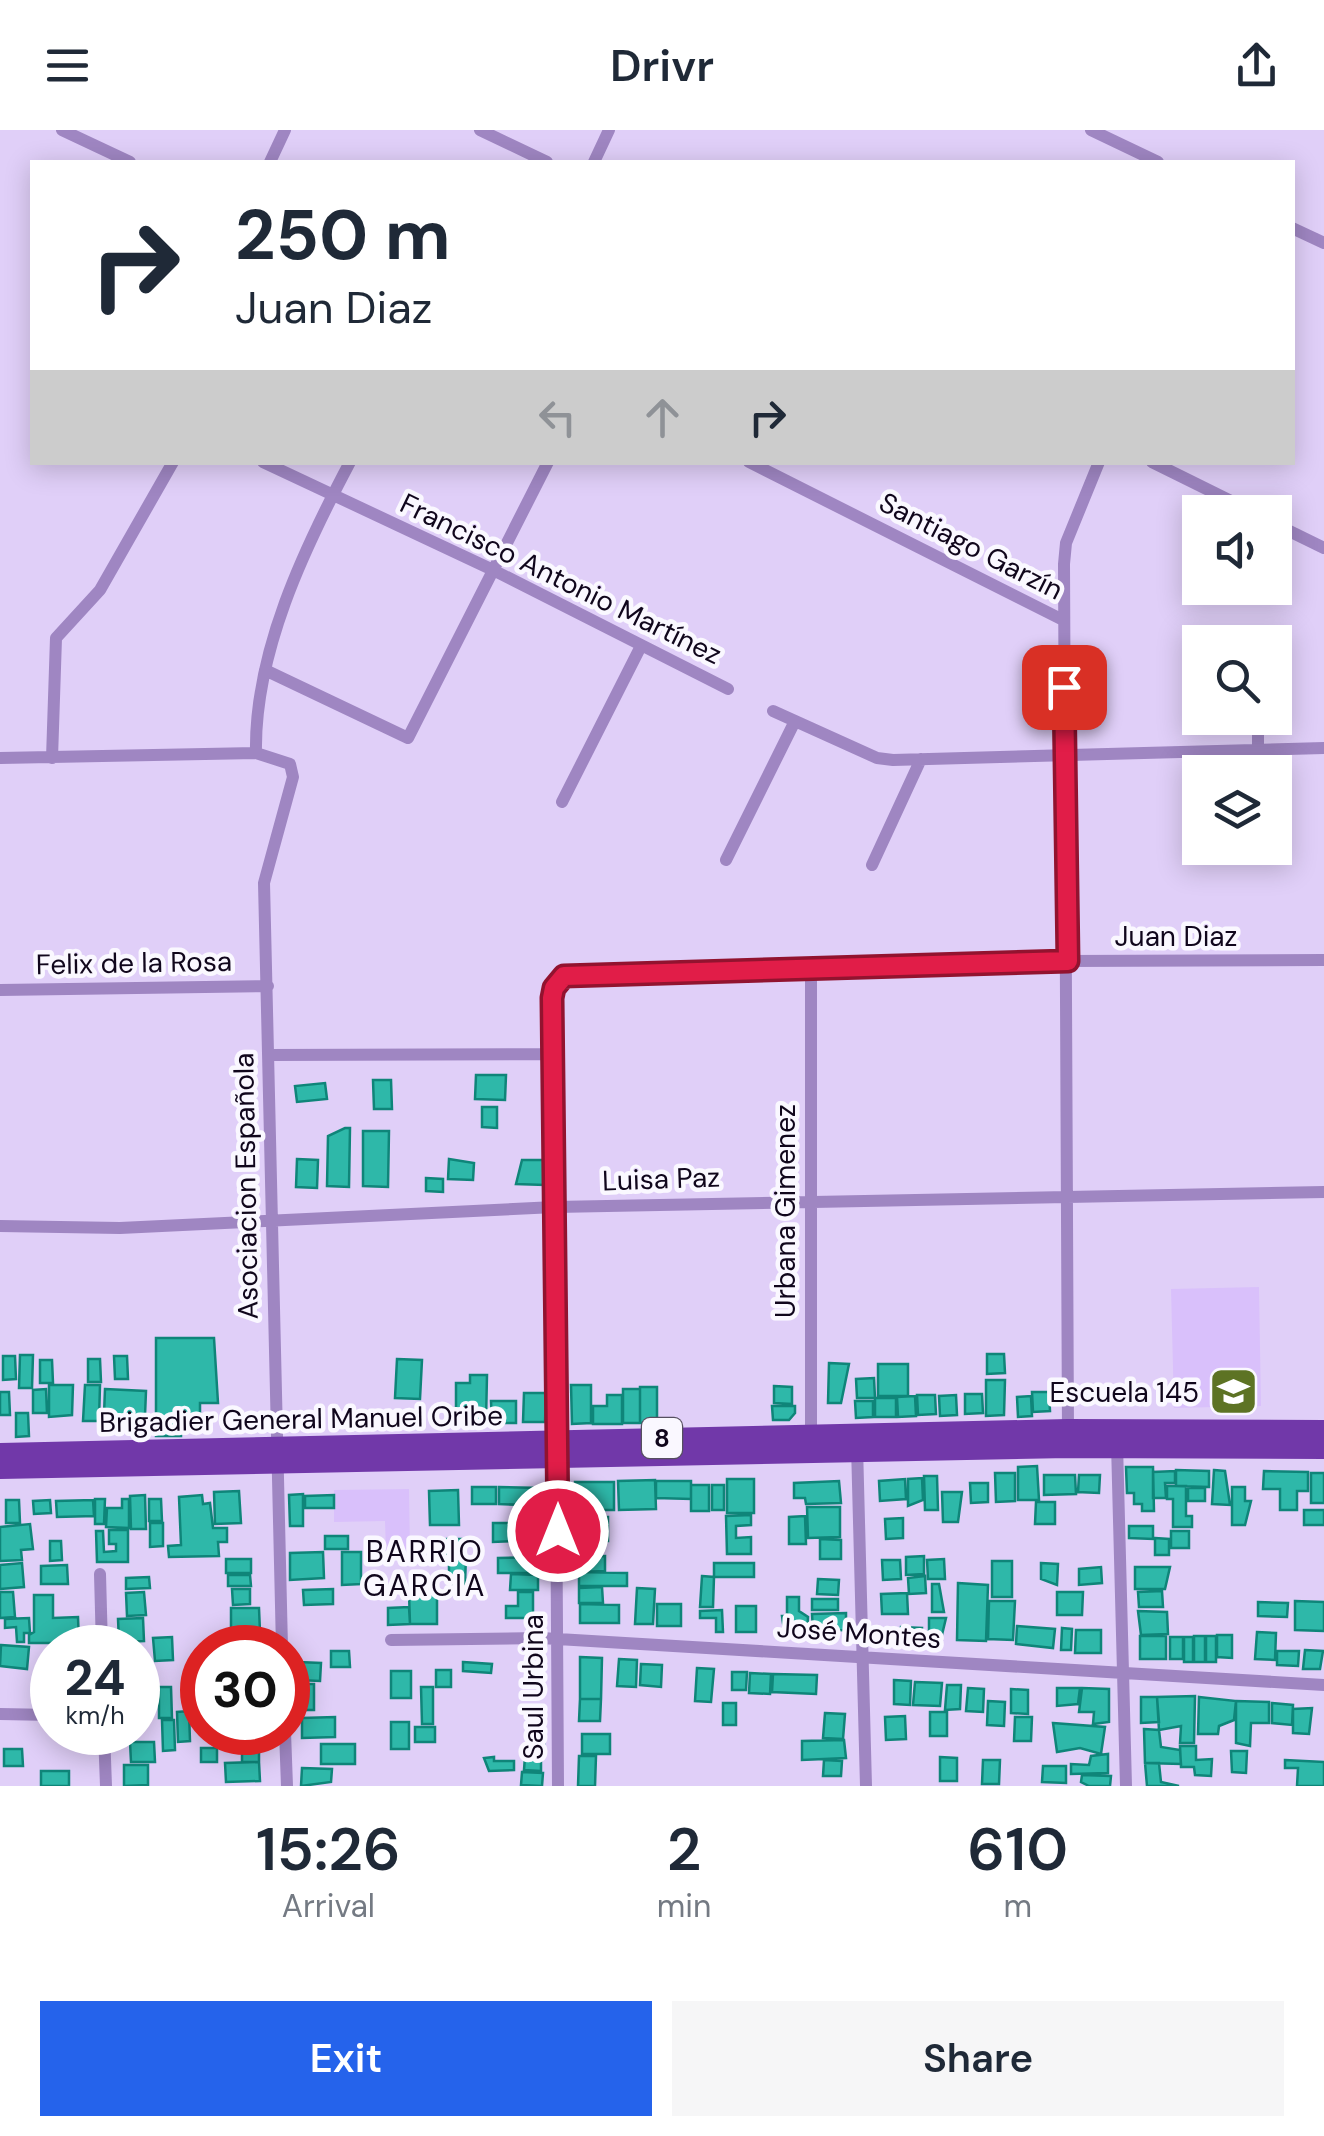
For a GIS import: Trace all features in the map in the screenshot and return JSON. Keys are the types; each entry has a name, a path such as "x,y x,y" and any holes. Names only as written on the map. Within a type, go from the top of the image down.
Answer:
{"main road":[{"name":"Brigadier General Manuel Oribe","path":"1117,1439 1324,1430"},
{"name":"Brigadier General Manuel Oribe","path":"0,1469 275,1456 1068,1438 1324,1448"},
{"name":"Brigadier General Manuel Oribe","path":"0,1453 275,1456"}],"street":[{"path":"62,130 126,160"},
{"path":"271,160 285,130"},
{"path":"480,130 544,160"},
{"path":"595,160 609,130"},
{"path":"1092,130 1154,160"},
{"path":"1295,229 1324,243"},
{"path":"52,758 56,638 109,577 172,465"},
{"name":"Francisco Antonio Martínez","path":"269,465 493,570 728,689"},
{"path":"0,758 256,753 255,710 283,612 348,465"},
{"path":"265,670 408,738 546,465"},
{"path":"1068,1438 1063,620 1066,543 1098,465"},
{"path":"1158,465 1219,495"},
{"name":"Santiago Garzín","path":"771,467 1063,620"},
{"path":"1292,532 1324,548"},
{"path":"562,802 641,646"},
{"path":"773,711 878,758 1324,748"},
{"path":"726,860 795,721"},
{"path":"1258,735 1258,748"},
{"name":"Asociacion Española","path":"256,753 290,764 293,777 264,883 281,1625"},
{"path":"872,865 921,760"},
{"name":"Juan Diaz","path":"554,988 564,976 1068,961 1324,960"},
{"name":"Urbana Gimenez","path":"811,968 811,1443"},
{"name":"Felix de la Rosa","path":"0,990 268,986"},
{"name":"Saul Urbina","path":"554,988 558,1786"},
{"path":"269,1055 554,1054"},
{"name":"Luisa Paz","path":"0,1226 120,1228 808,1200 1324,1192"},
{"path":"1117,1439 1126,1786"},
{"path":"857,1443 866,1786"},
{"path":"100,1574 101,1625"},
{"name":"José Montes","path":"391,1640 559,1640 1324,1685"},
{"path":"0,1714 30,1715"},
{"path":"105,1755 106,1786"},
{"path":"286,1755 287,1786"}],"shaded area":[{"path":"1259,1287 1261,1406 1174,1408 1171,1289"},
{"path":"409,1489 410,1552 386,1552 385,1521 334,1522 334,1490"}],"building":[{"path":"476,1075 506,1075 505,1100 475,1099"},
{"path":"373,1080 391,1080 392,1109 374,1109"},
{"path":"325,1083 327,1099 297,1102 295,1086"},
{"path":"482,1107 497,1107 497,1128 482,1127"},
{"path":"350,1128 349,1187 327,1186 328,1136"},
{"path":"363,1131 389,1131 388,1187 363,1186"},
{"path":"297,1159 318,1160 317,1188 296,1187"},
{"path":"449,1159 474,1163 473,1180 448,1179"},
{"path":"522,1160 545,1160 545,1185 516,1184"},
{"path":"426,1178 443,1179 443,1192 426,1191"},
{"path":"156,1338 214,1338 218,1403 200,1403 200,1417 181,1417 181,1436 156,1436"},
{"path":"987,1354 1004,1354 1005,1373 987,1374"},
{"path":"20,1355 33,1355 32,1388 19,1388"},
{"path":"3,1356 15,1356 16,1379 3,1380"},
{"path":"114,1356 127,1356 128,1379 115,1379"},
{"path":"88,1359 100,1359 101,1382 88,1382"},
{"path":"397,1359 422,1360 420,1399 395,1398"},
{"path":"40,1360 52,1360 53,1383 40,1383"},
{"path":"829,1363 849,1364 841,1403 828,1403"},
{"path":"878,1364 908,1364 908,1396 878,1396"},
{"path":"470,1375 487,1375 486,1421 471,1421 471,1411 456,1411 456,1383 470,1383"},
{"path":"874,1378 875,1398 857,1398 856,1379"},
{"path":"986,1380 1005,1380 1004,1415 986,1416"},
{"path":"49,1385 73,1385 72,1415 49,1417"},
{"path":"85,1385 100,1385 99,1421 83,1421"},
{"path":"571,1385 591,1385 591,1423 572,1424"},
{"path":"774,1386 792,1387 792,1404 774,1403"},
{"path":"640,1387 657,1387 657,1423 640,1423"},
{"path":"46,1389 47,1413 33,1413 33,1390"},
{"path":"105,1389 146,1391 145,1416 104,1414"},
{"path":"623,1389 640,1389 640,1423 623,1423"},
{"path":"0,1392 9,1392 10,1415 0,1415"},
{"path":"1032,1392 1049,1392 1050,1411 1033,1412"},
{"path":"524,1393 546,1393 545,1422 523,1422"},
{"path":"965,1394 982,1394 983,1413 965,1414"},
{"path":"607,1395 622,1395 622,1424 593,1424 593,1406 607,1406"},
{"path":"917,1395 935,1395 936,1414 918,1415"},
{"path":"956,1395 957,1415 940,1416 939,1396"},
{"path":"915,1396 916,1416 898,1417 897,1397"},
{"path":"1031,1396 1032,1416 1018,1417 1017,1397"},
{"path":"875,1398 896,1398 896,1417 875,1417"},
{"path":"491,1401 516,1401 516,1423 492,1423"},
{"path":"855,1401 873,1401 873,1417 856,1418"},
{"path":"772,1406 795,1406 795,1413 789,1420 773,1420"},
{"path":"16,1413 28,1413 29,1436 16,1437"},
{"path":"1037,1466 1039,1500 1018,1500 1018,1467"},
{"path":"1126,1467 1153,1467 1154,1511 1142,1511 1142,1504 1134,1504 1134,1493 1127,1493"},
{"path":"1176,1470 1209,1471 1209,1487 1176,1486"},
{"path":"1214,1470 1225,1471 1230,1505 1212,1504"},
{"path":"1175,1471 1175,1483 1165,1483 1166,1498 1153,1498 1153,1472"},
{"path":"1264,1471 1308,1472 1308,1491 1297,1491 1297,1510 1280,1510 1280,1489 1263,1489"},
{"path":"995,1473 1015,1473 1015,1501 996,1502"},
{"path":"1311,1473 1324,1473 1324,1503 1311,1503"},
{"path":"1044,1475 1075,1475 1076,1494 1044,1495"},
{"path":"1079,1475 1100,1475 1099,1493 1078,1492"},
{"path":"924,1476 937,1476 938,1510 925,1510"},
{"path":"922,1478 923,1500 908,1506 908,1479"},
{"path":"727,1479 754,1479 754,1513 727,1513"},
{"path":"905,1479 906,1499 880,1501 879,1481"},
{"path":"655,1480 656,1509 619,1510 618,1481"},
{"path":"656,1481 691,1481 691,1499 656,1498"},
{"path":"839,1481 841,1503 806,1504 805,1498 794,1498 794,1483"},
{"path":"575,1482 614,1482 614,1510 575,1510"},
{"path":"970,1483 988,1483 988,1502 971,1503"},
{"path":"691,1485 709,1485 709,1511 691,1511"},
{"path":"712,1485 724,1485 724,1510 712,1510"},
{"path":"1167,1486 1186,1486 1186,1516 1192,1516 1192,1527 1173,1527 1173,1499 1167,1499"},
{"path":"472,1487 496,1487 496,1504 472,1504"},
{"path":"499,1487 543,1488 543,1521 523,1521 523,1505 499,1504"},
{"path":"1232,1487 1245,1487 1245,1501 1251,1501 1245,1525 1232,1525"},
{"path":"1188,1488 1205,1488 1205,1501 1188,1501"},
{"path":"458,1490 459,1525 430,1525 429,1491"},
{"path":"239,1491 241,1523 215,1524 214,1492"},
{"path":"942,1492 962,1492 958,1522 943,1522"},
{"path":"303,1494 303,1526 290,1526 289,1495"},
{"path":"145,1495 146,1529 131,1529 130,1496"},
{"path":"202,1495 203,1504 210,1503 213,1528 227,1528 227,1542 218,1542 219,1556 169,1557 168,1546 181,1545 179,1497"},
{"path":"334,1495 334,1508 305,1508 305,1496"},
{"path":"95,1499 105,1499 104,1524 95,1524"},
{"path":"122,1499 129,1499 129,1528 106,1527 107,1508 122,1508"},
{"path":"149,1499 161,1499 162,1521 149,1521"},
{"path":"6,1500 19,1500 20,1523 6,1523"},
{"path":"50,1500 51,1513 34,1514 33,1501"},
{"path":"93,1500 94,1516 57,1517 56,1501"},
{"path":"1036,1502 1055,1502 1055,1524 1035,1524"},
{"path":"807,1507 840,1507 840,1537 808,1538"},
{"path":"1304,1510 1324,1510 1324,1525 1304,1525"},
{"path":"751,1515 751,1525 736,1526 736,1538 751,1537 751,1554 727,1554 726,1516"},
{"path":"805,1516 806,1544 789,1544 789,1517"},
{"path":"577,1517 608,1517 608,1541 576,1540"},
{"path":"903,1518 903,1538 886,1539 885,1519"},
{"path":"150,1523 163,1523 163,1546 150,1547"},
{"path":"493,1523 520,1523 520,1541 493,1542"},
{"path":"30,1524 33,1549 21,1550 22,1560 0,1561 0,1527"},
{"path":"1129,1526 1153,1526 1153,1539 1129,1538"},
{"path":"109,1530 128,1530 128,1562 97,1562 96,1531 103,1531 104,1552 116,1551 116,1544 109,1544"},
{"path":"1171,1531 1189,1531 1189,1548 1171,1548"},
{"path":"325,1536 348,1536 348,1549 325,1549"},
{"path":"1155,1538 1169,1539 1169,1555 1155,1555"},
{"path":"447,1539 462,1539 462,1555 447,1554"},
{"path":"820,1539 841,1540 841,1559 820,1559"},
{"path":"50,1541 61,1541 62,1560 50,1561"},
{"path":"323,1552 324,1578 290,1580 290,1553"},
{"path":"342,1552 361,1552 361,1584 342,1585"},
{"path":"449,1556 466,1556 465,1584 449,1584"},
{"path":"605,1556 605,1571 580,1572 580,1557"},
{"path":"924,1556 924,1574 906,1575 906,1557"},
{"path":"542,1557 542,1573 498,1573 498,1558"},
{"path":"226,1559 251,1559 251,1573 226,1573"},
{"path":"944,1559 945,1579 928,1579 927,1560"},
{"path":"882,1560 900,1560 901,1579 883,1580"},
{"path":"992,1561 1012,1561 1012,1597 992,1597"},
{"path":"22,1563 24,1587 0,1589 0,1565"},
{"path":"714,1563 754,1563 754,1577 714,1577"},
{"path":"1041,1563 1058,1564 1057,1585 1041,1579"},
{"path":"67,1565 68,1584 41,1584 41,1566"},
{"path":"1101,1567 1102,1583 1079,1585 1079,1569"},
{"path":"1135,1567 1170,1567 1165,1589 1135,1589"},
{"path":"579,1572 627,1573 627,1586 579,1586"},
{"path":"511,1574 538,1575 538,1590 510,1590"},
{"path":"228,1575 250,1575 251,1586 228,1586"},
{"path":"702,1576 714,1577 713,1607 700,1607"},
{"path":"925,1576 926,1593 909,1594 908,1578"},
{"path":"149,1577 150,1588 126,1589 126,1578"},
{"path":"818,1579 839,1580 838,1595 817,1594"},
{"path":"958,1583 988,1585 986,1641 957,1640"},
{"path":"932,1584 939,1584 944,1612 932,1612"},
{"path":"602,1587 603,1603 579,1603 579,1588"},
{"path":"637,1588 655,1589 653,1624 635,1624"},
{"path":"232,1589 250,1589 250,1604 233,1605"},
{"path":"333,1589 333,1604 304,1605 303,1590"},
{"path":"1162,1591 1163,1607 1139,1607 1138,1592"},
{"path":"0,1592 13,1592 15,1617 0,1618"},
{"path":"144,1592 146,1615 127,1616 126,1593"},
{"path":"518,1592 533,1592 533,1618 506,1618 506,1606 518,1606"},
{"path":"1057,1592 1083,1592 1082,1615 1057,1615"},
{"path":"409,1593 437,1593 437,1624 410,1624"},
{"path":"907,1593 908,1614 882,1614 881,1594"},
{"path":"34,1595 53,1595 53,1618 78,1617 78,1625 34,1625"},
{"path":"787,1597 799,1597 799,1611 808,1617 807,1637 785,1637 782,1616 787,1616"},
{"path":"812,1599 838,1599 838,1610 812,1610"},
{"path":"989,1601 1015,1601 1013,1640 988,1639"},
{"path":"1295,1601 1324,1602 1324,1631 1295,1630"},
{"path":"1258,1602 1288,1603 1287,1617 1258,1616"},
{"path":"580,1604 619,1605 619,1623 580,1623"},
{"path":"657,1604 681,1604 681,1626 657,1626"},
{"path":"736,1606 756,1606 756,1632 736,1632"},
{"path":"409,1607 410,1624 388,1625 388,1608"},
{"path":"231,1608 259,1608 260,1625 231,1625"},
{"path":"722,1610 723,1632 716,1632 716,1618 700,1618 700,1611"},
{"path":"1138,1611 1167,1612 1168,1634 1141,1635"},
{"path":"846,1613 846,1630 813,1631 812,1614"},
{"path":"29,1618 30,1633 24,1633 24,1642 17,1642 16,1627 5,1628 5,1619"},
{"path":"143,1618 143,1625 118,1625 118,1619"},
{"path":"929,1618 946,1618 941,1639 929,1639"},
{"path":"1017,1626 1055,1629 1053,1648 1016,1644"},
{"path":"901,1627 922,1628 921,1643 900,1642"},
{"path":"1062,1628 1072,1629 1071,1650 1061,1650"},
{"path":"1076,1630 1101,1630 1101,1653 1075,1653"},
{"path":"1257,1632 1276,1633 1275,1660 1255,1659"},
{"path":"1217,1635 1232,1635 1232,1658 1217,1657"},
{"path":"1140,1636 1166,1636 1166,1659 1140,1659"},
{"path":"1194,1636 1205,1636 1205,1662 1194,1662"},
{"path":"1206,1636 1216,1636 1216,1662 1206,1662"},
{"path":"172,1637 173,1660 160,1661 160,1638"},
{"path":"1170,1637 1183,1637 1183,1659 1170,1659"},
{"path":"1184,1637 1193,1637 1193,1662 1184,1662"},
{"path":"1,1645 29,1647 27,1669 0,1666"},
{"path":"1305,1650 1323,1651 1320,1669 1303,1669"},
{"path":"331,1651 349,1651 350,1667 331,1667"},
{"path":"1277,1651 1299,1651 1298,1666 1277,1665"},
{"path":"580,1657 602,1658 601,1699 580,1699"},
{"path":"619,1659 637,1660 636,1687 617,1686"},
{"path":"463,1662 492,1664 491,1673 463,1671"},
{"path":"310,1663 321,1663 320,1681 310,1681"},
{"path":"641,1664 662,1665 661,1687 640,1685"},
{"path":"697,1668 714,1669 711,1702 695,1701"},
{"path":"436,1670 451,1670 451,1687 436,1687"},
{"path":"391,1671 411,1671 411,1698 391,1698"},
{"path":"732,1672 747,1672 746,1690 732,1690"},
{"path":"750,1673 771,1674 770,1694 749,1693"},
{"path":"773,1674 817,1675 816,1694 772,1692"},
{"path":"894,1680 911,1681 910,1705 894,1704"},
{"path":"915,1682 942,1683 940,1706 913,1705"},
{"path":"310,1684 314,1684 314,1710 310,1710"},
{"path":"947,1685 961,1685 960,1709 945,1710"},
{"path":"160,1687 171,1687 172,1718 160,1718"},
{"path":"421,1687 433,1687 433,1724 422,1724"},
{"path":"968,1688 984,1689 983,1712 966,1711"},
{"path":"1057,1688 1080,1688 1078,1704 1057,1706"},
{"path":"1082,1688 1109,1689 1109,1722 1093,1724 1094,1712 1079,1712"},
{"path":"1011,1689 1028,1690 1028,1714 1011,1713"},
{"path":"1195,1696 1194,1743 1180,1743 1181,1726 1159,1730 1157,1697"},
{"path":"1141,1697 1157,1697 1159,1722 1141,1723"},
{"path":"1199,1697 1236,1701 1234,1720 1219,1726 1218,1734 1198,1734"},
{"path":"580,1699 601,1699 600,1721 579,1721"},
{"path":"988,1701 1005,1702 1004,1726 987,1725"},
{"path":"1236,1701 1269,1702 1269,1723 1251,1723 1250,1746 1236,1743"},
{"path":"723,1703 736,1703 736,1725 723,1725"},
{"path":"1272,1703 1293,1705 1292,1725 1272,1723"},
{"path":"1312,1708 1309,1734 1293,1733 1293,1709"},
{"path":"177,1712 180,1712 178,1742"},
{"path":"930,1712 947,1712 947,1736 930,1736"},
{"path":"825,1713 845,1714 843,1739 823,1738"},
{"path":"530,1714 544,1714 544,1731 529,1731"},
{"path":"905,1716 906,1739 886,1740 885,1717"},
{"path":"335,1717 335,1737 310,1738 310,1718"},
{"path":"1015,1717 1032,1717 1031,1741 1014,1741"},
{"path":"162,1720 174,1720 175,1750 163,1751"},
{"path":"391,1722 409,1722 409,1749 391,1749"},
{"path":"1053,1723 1105,1727 1101,1754 1080,1748 1057,1752"},
{"path":"415,1727 435,1727 435,1742 415,1742"},
{"path":"1144,1729 1159,1730 1161,1747 1180,1750 1181,1764 1145,1763"},
{"path":"527,1732 544,1732 544,1750 527,1749"},
{"path":"582,1734 610,1734 610,1754 582,1754"},
{"path":"844,1740 846,1758 802,1760 802,1741"},
{"path":"321,1744 355,1744 355,1764 321,1764"},
{"path":"1180,1746 1196,1746 1196,1760 1212,1759 1211,1776 1195,1775 1194,1767 1181,1767"},
{"path":"4,1749 22,1749 23,1766 4,1766"},
{"path":"1231,1751 1247,1751 1246,1773 1232,1772"},
{"path":"1108,1754 1108,1773 1071,1774 1071,1764 1089,1765 1091,1756"},
{"path":"131,1755 155,1755 155,1762 131,1762"},
{"path":"201,1755 217,1755 217,1762 201,1762"},
{"path":"242,1755 259,1755 259,1762 242,1762"},
{"path":"525,1756 541,1756 541,1771 524,1770"},
{"path":"579,1756 596,1756 595,1786 578,1786"},
{"path":"494,1757 494,1761 514,1761 514,1770 489,1771 484,1758"},
{"path":"940,1757 957,1758 957,1781 940,1781"},
{"path":"824,1760 842,1761 841,1776 823,1776"},
{"path":"983,1760 1000,1760 999,1784 982,1784"},
{"path":"1285,1760 1324,1762 1324,1786 1297,1786 1298,1768 1285,1768"},
{"path":"259,1762 260,1781 226,1782 225,1763"},
{"path":"1145,1763 1159,1763 1161,1782 1179,1786 1147,1786"},
{"path":"124,1765 148,1765 148,1785 124,1786"},
{"path":"1043,1766 1066,1766 1066,1783 1042,1782"},
{"path":"302,1768 332,1769 331,1782 301,1786"},
{"path":"41,1771 69,1771 69,1786 41,1786"},
{"path":"522,1772 543,1773 542,1786 521,1785"},
{"path":"1082,1775 1111,1776 1110,1786 1089,1786 1081,1782"}],"place":[{"name":"Escuela 145","path":"1234,1392"}],"district":[{"name":"BARRIO GARCIA","path":"425,1568"}],"route":[{"path":"558,1531 552,998 558,980 564,976 1068,961 1064,687"}]}
